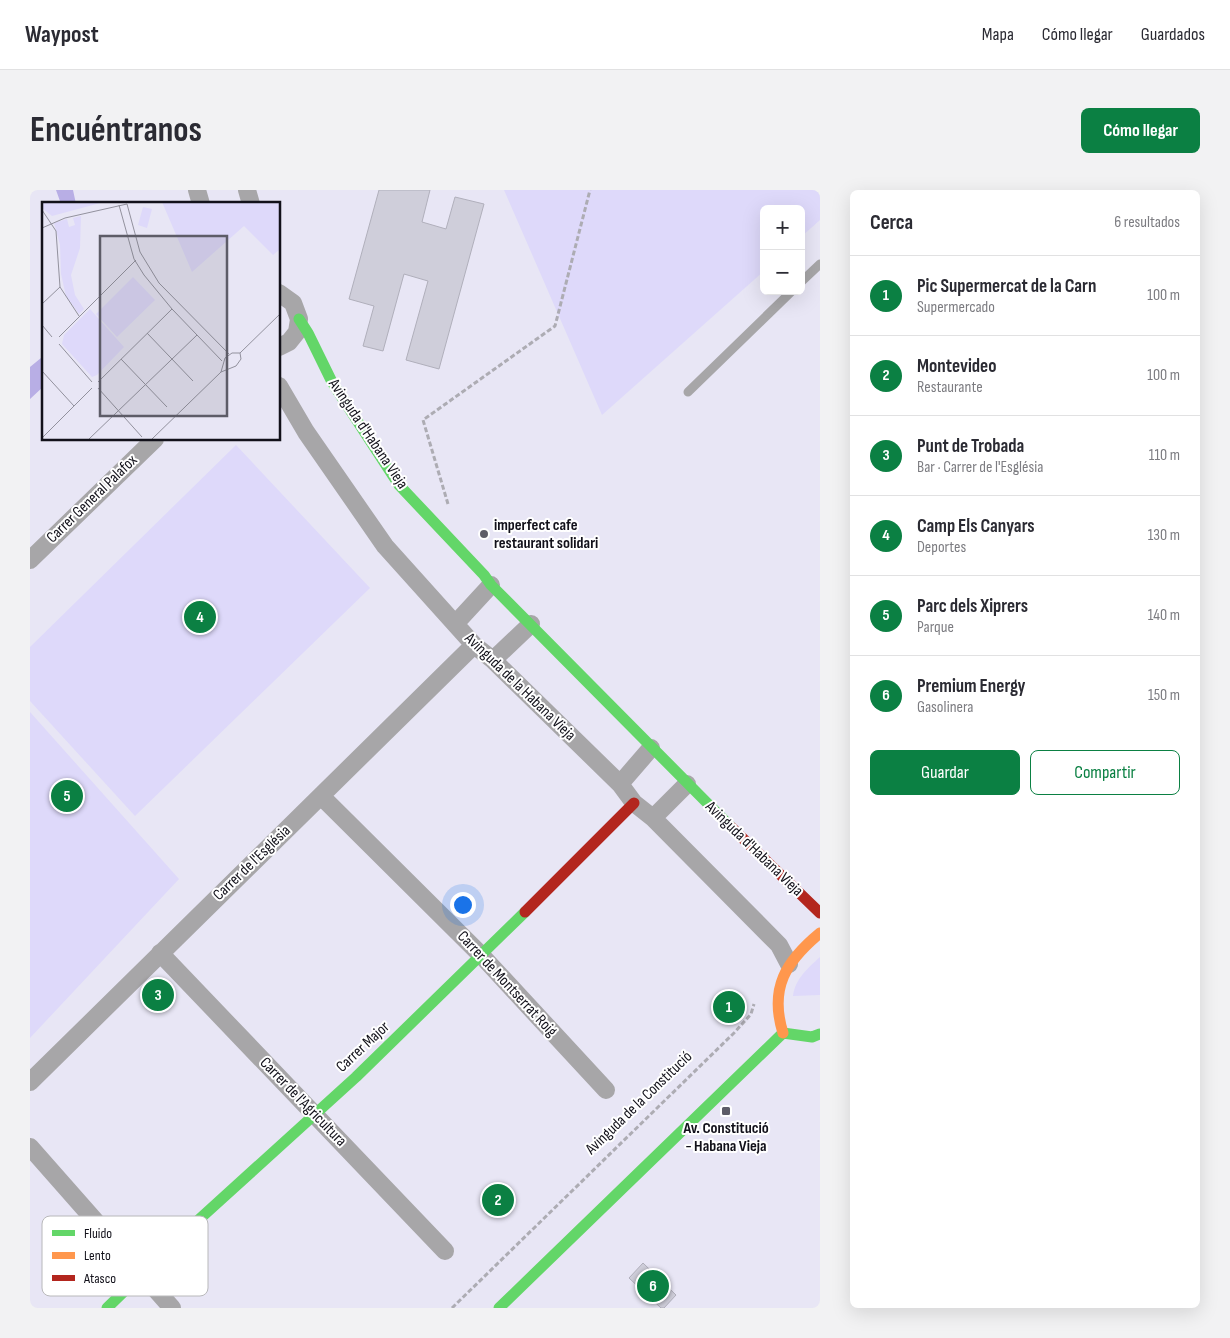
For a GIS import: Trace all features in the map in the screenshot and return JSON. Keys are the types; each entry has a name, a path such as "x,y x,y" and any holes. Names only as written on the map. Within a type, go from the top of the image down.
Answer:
{"street":[{"path":"280,293 293,303 299,319 297,332 289,342 280,346"},
{"name":"Avinguda d'Habana Vieja","path":"299,319 332,382 399,485 484,575 491,585 651,748 820,913"},
{"name":"Avinguda de la Habana Vieja","path":"280,388 306,432 385,546 474,645 493,660 620,784 634,803 653,818 779,945 788,964"},
{"name":"Carrer General Palafox","path":"30,560 154,440"},
{"path":"456,623 491,585"},
{"path":"493,660 531,624"},
{"name":"Carrer de l'Església","path":"30,1082 474,645"},
{"path":"620,784 651,748"},
{"path":"653,818 687,784"},
{"name":"Carrer de Montserrat Roig","path":"321,796 482,956 606,1090"},
{"name":"Carrer Major","path":"204,1216 482,956 634,803"},
{"path":"783,1033 778,1012 779,989 788,964 820,934"},
{"name":"Carrer de l'Agricultura","path":"160,953 445,1250"},
{"path":"783,1033 812,1037 820,1034"},
{"path":"498,1308 783,1033"},
{"path":"30,1147 91,1216"},
{"name":"Carrer Major","path":"107,1308 119,1296"},
{"path":"162,1296 172,1308"}],"lane":[{"path":"805,278 820,264"},
{"path":"688,392 788,295"}],"path":[{"path":"448,505 423,420 555,326 590,190"},
{"name":"Avinguda de la Constitució","path":"452,1308 735,1032 751,1014 755,1001"}],"shaded area":[{"path":"56,190 73,190 76,202 60,202"},
{"path":"504,190 820,190 820,220 805,233 805,205 760,205 760,275 602,415"},
{"path":"42,359 42,388 30,399 30,367"},
{"path":"236,445 370,588 135,816 30,701 30,647"},
{"path":"30,712 179,879 30,1038"},
{"path":"820,957 820,995 793,996 799,979"}],"building":[{"path":"379,190 430,190 422,222 446,229 455,197 484,204 439,369 406,360 428,281 404,274 383,351 363,346 374,306 349,299"},
{"path":"643,1263 676,1295 664,1308 661,1308 629,1278"}],"traffic: fast":[{"path":"299,319 332,382 399,485 484,575 491,585 731,827"},
{"path":"203,1216 356,1077 525,912"},
{"path":"783,1033 812,1037 820,1034"},
{"path":"499,1308 783,1033"},
{"path":"107,1308 119,1296"}],"traffic: slow":[{"path":"783,1033 778,1002 784,977 798,954 820,933"}],"traffic: jam":[{"path":"525,912 634,803"},
{"path":"731,827 820,913"}],"place":[{"name":"imperfect cafe restaurant solidari","path":"484,534"},
{"name":"Camp Els Canyars","path":"200,617"},
{"name":"Parc dels Xiprers","path":"67,796"},
{"name":"Punt de Trobada","path":"158,995"},
{"name":"Pic Supermercat de la Carn","path":"729,1007"},
{"name":"Av. Constitució - Habana Vieja","path":"726,1111"},
{"name":"Montevideo","path":"498,1200"},
{"name":"Premium Energy","path":"653,1286"}]}
